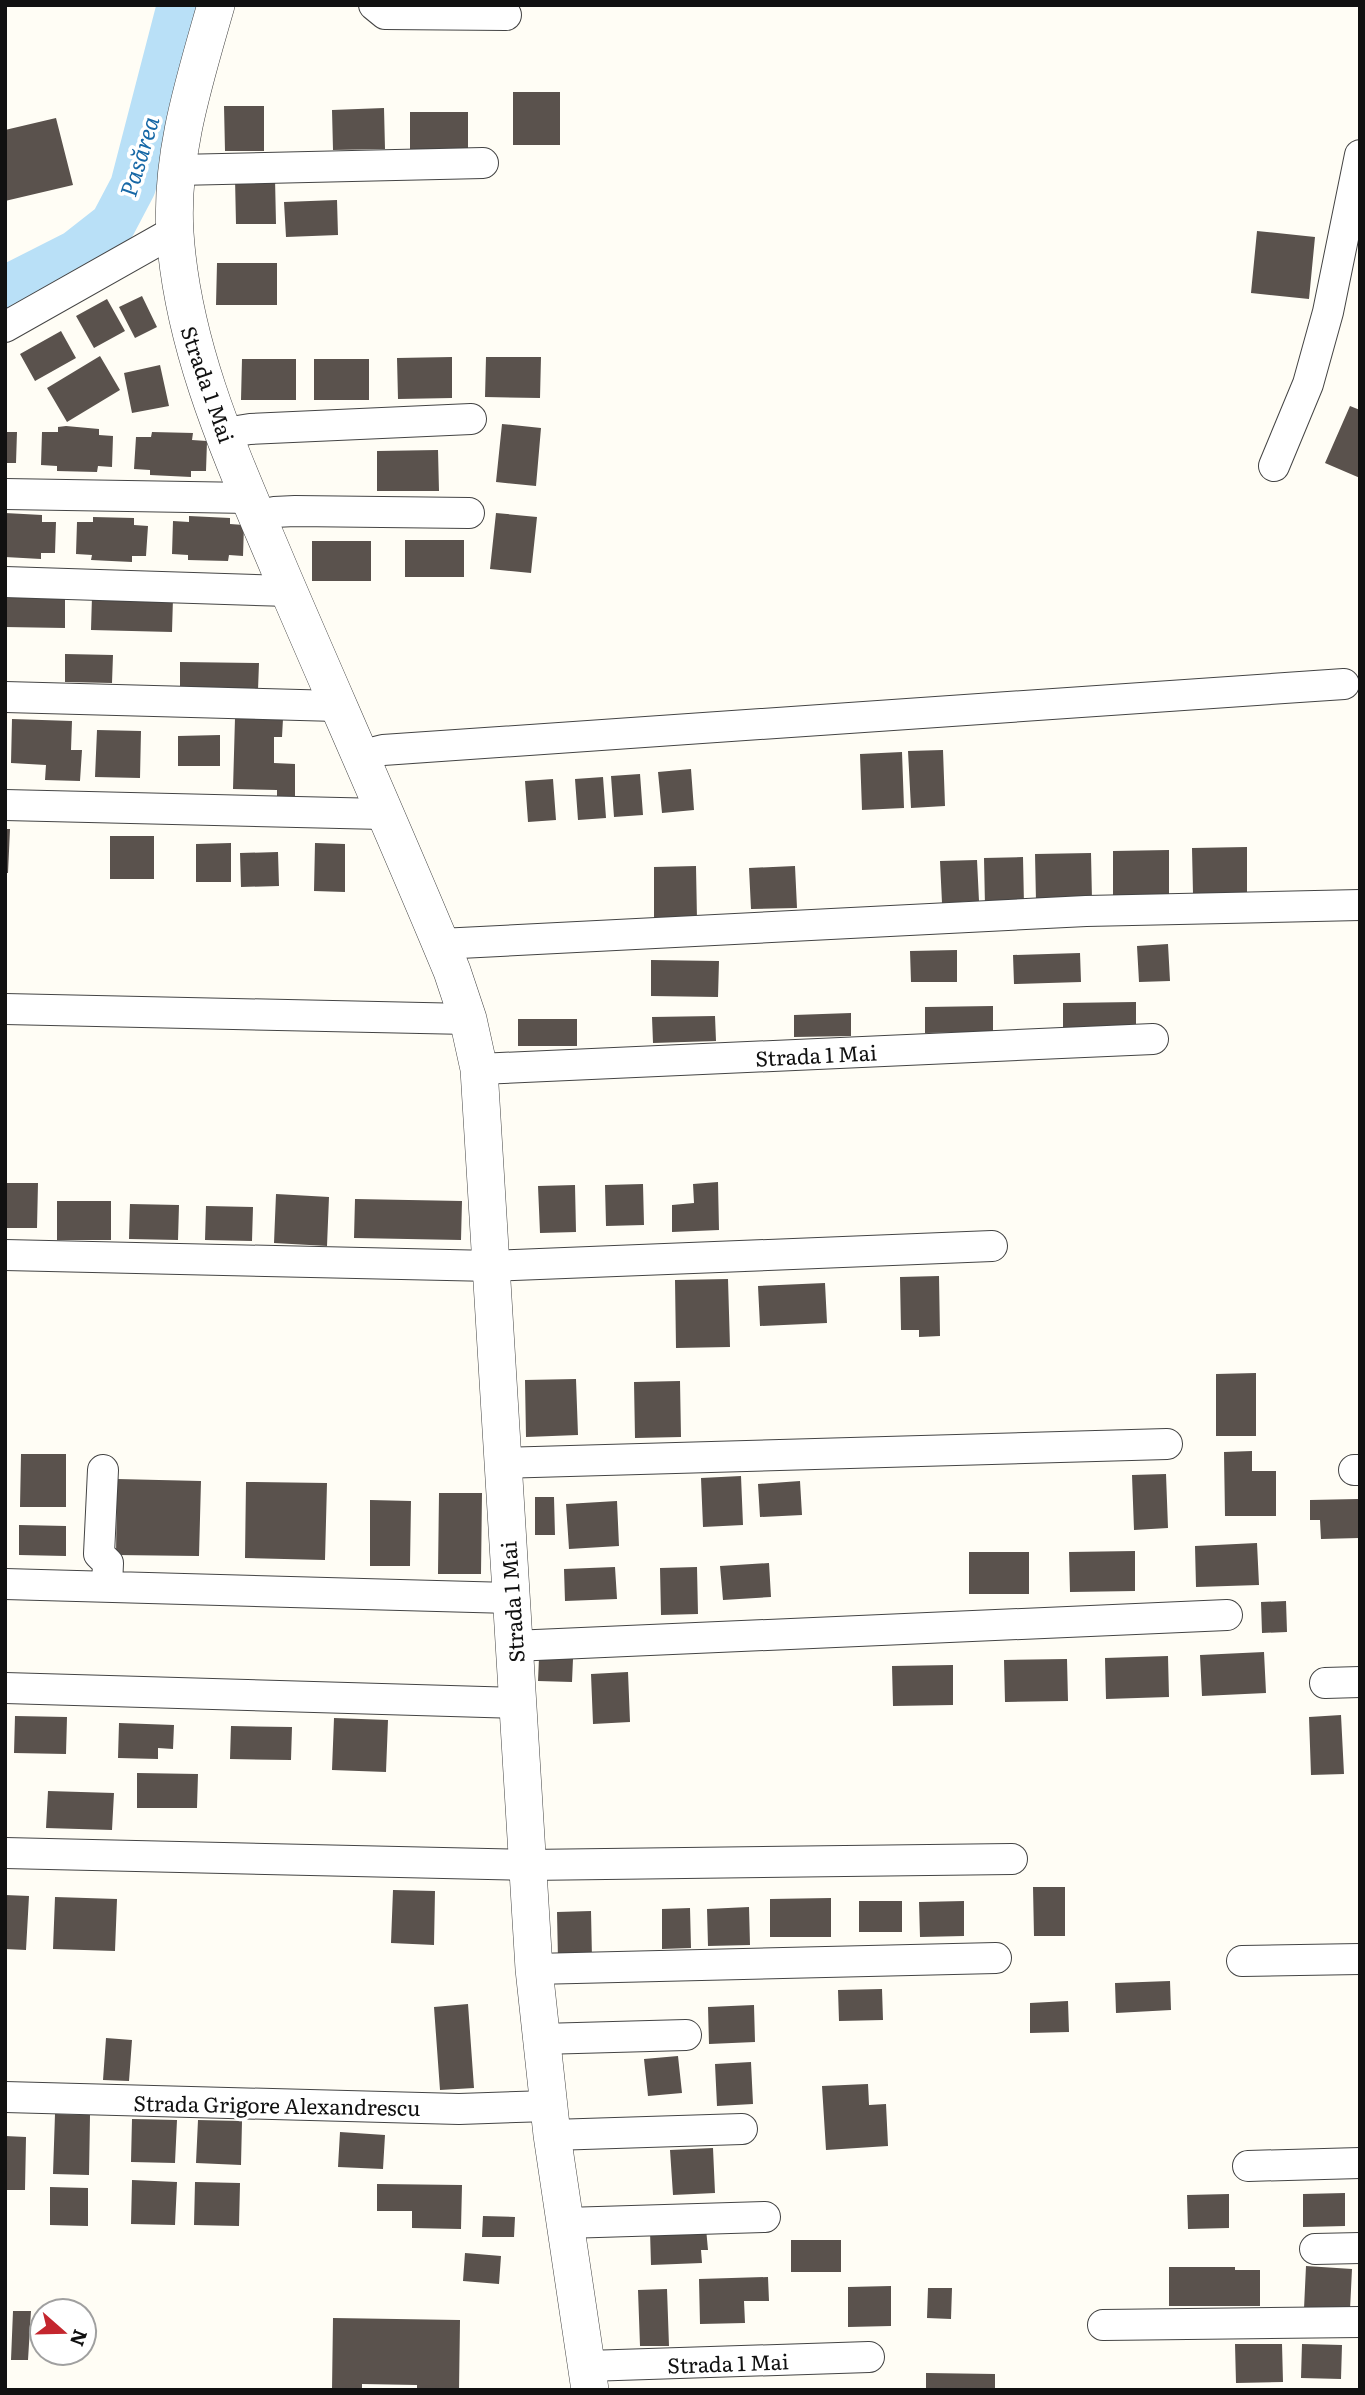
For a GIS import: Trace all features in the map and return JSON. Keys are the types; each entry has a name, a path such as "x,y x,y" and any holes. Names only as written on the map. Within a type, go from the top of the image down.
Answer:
{"street":[{"name":"Strada 1 Mai","path":"216,5 184,125 177,170 175,231 187,324 196,358 253,507 440,944 468,1019 479,1069 534,1969 550,2121 588,2378 869,2357"},
{"path":"374,5 385,14 506,16"},
{"path":"1274,466 1308,384 1328,312 1360,155"},
{"path":"177,170 482,163"},
{"path":"5,327 175,231"},
{"path":"225,433 250,429 471,419"},
{"path":"5,494 253,507 274,512 469,513"},
{"path":"5,582 289,591"},
{"path":"359,756 383,750 1344,684"},
{"path":"5,697 337,706"},
{"path":"5,805 383,814"},
{"path":"440,944 1086,911 1360,905"},
{"path":"5,1009 468,1019"},
{"name":"Strada 1 Mai","path":"479,1069 1153,1039"},
{"path":"5,1255 492,1266 992,1246"},
{"path":"502,1463 1167,1444"},
{"path":"103,1470 99,1553 108,1563 107,1586"},
{"path":"5,1584 510,1598"},
{"path":"513,1646 1227,1615"},
{"path":"1325,1683 1360,1682"},
{"path":"5,1688 517,1703"},
{"path":"5,1853 527,1865 1012,1859"},
{"path":"534,1969 996,1958"},
{"path":"1242,1961 1360,1959"},
{"path":"541,2039 685,2035"},
{"name":"Strada Grigore Alexandrescu","path":"5,2097 459,2109 550,2121"},
{"path":"550,2121 742,2129"},
{"path":"1248,2166 1360,2163"},
{"path":"565,2223 765,2217"},
{"path":"1315,2249 1360,2248"},
{"path":"1103,2325 1360,2322"}],"building":[{"path":"513,92 560,92 560,145 513,145"},
{"path":"224,106 264,106 264,151 225,151"},
{"path":"384,108 385,149 333,150 332,110"},
{"path":"410,112 468,112 468,151 410,151"},
{"path":"56,118 73,185 5,201 5,130"},
{"path":"235,178 275,178 276,224 236,224"},
{"path":"337,200 338,235 286,237 284,202"},
{"path":"1257,231 1315,237 1309,299 1251,293"},
{"path":"217,263 277,263 277,305 216,305"},
{"path":"142,296 157,327 135,338 119,307"},
{"path":"107,299 125,331 94,348 76,316"},
{"path":"61,331 76,358 35,381 20,354"},
{"path":"100,356 120,390 67,422 47,388"},
{"path":"452,357 452,398 398,399 397,358"},
{"path":"486,357 541,357 540,398 485,397"},
{"path":"242,359 296,359 296,400 241,400"},
{"path":"314,359 369,359 369,400 314,400"},
{"path":"160,365 169,406 132,413 124,373"},
{"path":"1350,406 1360,410 1360,478 1325,463"},
{"path":"502,424 541,428 536,486 496,482"},
{"path":"58,427 99,429 99,435 113,436 112,467 98,466 97,472 57,471 57,466 41,465 42,432 58,432"},
{"path":"5,432 17,432 16,463 5,463"},
{"path":"152,432 193,433 192,440 207,441 206,471 191,471 191,477 150,475 150,470 134,469 136,437 151,437"},
{"path":"438,450 439,491 377,491 377,451"},
{"path":"5,513 42,515 42,522 56,522 55,553 41,553 41,559 5,557"},
{"path":"496,513 537,517 531,573 490,569"},
{"path":"189,516 230,518 230,524 244,525 243,556 229,555 228,561 188,560 188,555 172,554 173,521 189,522"},
{"path":"93,517 134,518 134,525 148,526 146,556 132,556 132,562 91,560 92,555 76,554 77,522 93,522"},
{"path":"405,540 464,540 464,577 405,577"},
{"path":"312,541 371,541 371,581 312,581"},
{"path":"5,593 65,595 65,628 5,627"},
{"path":"92,596 173,598 172,632 91,630"},
{"path":"65,654 113,655 112,683 65,682"},
{"path":"180,662 259,663 258,690 180,688"},
{"path":"235,718 283,719 282,737 274,737 274,763 295,764 295,801 277,801 277,790 233,789"},
{"path":"12,719 72,721 71,750 82,750 80,781 45,780 46,765 11,763"},
{"path":"97,730 141,731 140,778 95,777"},
{"path":"220,735 220,766 178,766 178,736"},
{"path":"943,750 945,806 911,808 908,751"},
{"path":"902,752 904,808 862,810 860,754"},
{"path":"691,769 694,810 662,813 658,772"},
{"path":"640,774 643,815 614,817 611,776"},
{"path":"603,777 606,818 578,820 575,779"},
{"path":"553,779 556,820 528,822 525,781"},
{"path":"5,829 10,829 8,873 5,873"},
{"path":"110,836 154,836 154,879 110,879"},
{"path":"231,843 231,882 196,882 196,844"},
{"path":"315,843 345,844 345,892 314,891"},
{"path":"1247,847 1247,893 1193,894 1192,848"},
{"path":"1169,850 1169,896 1113,896 1113,851"},
{"path":"278,852 279,886 241,887 240,853"},
{"path":"1091,853 1092,900 1036,901 1035,854"},
{"path":"1023,857 1024,905 985,906 984,858"},
{"path":"977,860 979,901 942,903 940,861"},
{"path":"696,866 697,920 654,921 654,867"},
{"path":"795,866 797,908 751,909 749,868"},
{"path":"1168,944 1170,981 1139,982 1137,946"},
{"path":"957,950 957,982 911,982 910,951"},
{"path":"1080,953 1081,982 1014,984 1013,955"},
{"path":"651,960 719,961 718,997 651,996"},
{"path":"1136,1002 1136,1027 1063,1028 1063,1003"},
{"path":"993,1006 993,1032 925,1033 925,1007"},
{"path":"851,1013 851,1036 794,1037 794,1015"},
{"path":"715,1016 716,1041 653,1043 652,1017"},
{"path":"518,1019 577,1019 577,1046 518,1046"},
{"path":"718,1182 719,1230 672,1232 672,1205 694,1203 693,1184"},
{"path":"6,1183 38,1183 37,1228 5,1228"},
{"path":"643,1184 644,1225 606,1226 605,1185"},
{"path":"575,1185 576,1232 540,1233 538,1186"},
{"path":"276,1194 329,1197 327,1246 274,1243"},
{"path":"355,1199 462,1201 461,1240 354,1238"},
{"path":"57,1201 111,1201 111,1240 57,1240"},
{"path":"130,1204 179,1205 178,1240 129,1239"},
{"path":"206,1206 253,1207 252,1241 205,1240"},
{"path":"939,1276 940,1336 919,1337 919,1330 901,1330 900,1277"},
{"path":"728,1279 730,1347 676,1348 675,1280"},
{"path":"825,1283 827,1323 760,1326 758,1286"},
{"path":"1256,1373 1256,1436 1216,1436 1216,1374"},
{"path":"576,1379 578,1435 526,1437 525,1380"},
{"path":"680,1381 681,1437 635,1438 634,1382"},
{"path":"1252,1451 1252,1471 1276,1471 1276,1516 1225,1516 1224,1452"},
{"path":"21,1454 66,1454 66,1507 20,1507"},
{"path":"1166,1474 1168,1528 1134,1530 1132,1475"},
{"path":"741,1476 743,1525 703,1527 701,1478"},
{"path":"117,1479 201,1481 199,1556 116,1555"},
{"path":"800,1481 802,1515 760,1517 758,1484"},
{"path":"246,1482 327,1483 325,1560 245,1558"},
{"path":"439,1493 482,1493 481,1574 438,1574"},
{"path":"535,1497 554,1497 555,1535 535,1535"},
{"path":"1358,1499 1359,1538 1321,1539 1320,1520 1310,1520 1310,1500"},
{"path":"370,1500 411,1501 410,1566 370,1566"},
{"path":"617,1501 619,1546 569,1549 566,1504"},
{"path":"19,1525 66,1526 66,1556 19,1555"},
{"path":"1257,1543 1259,1585 1196,1587 1195,1546"},
{"path":"1135,1551 1135,1591 1070,1592 1069,1552"},
{"path":"969,1552 1029,1552 1029,1594 969,1594"},
{"path":"769,1563 771,1597 723,1600 720,1566"},
{"path":"615,1567 617,1599 565,1601 564,1569"},
{"path":"697,1567 698,1614 661,1615 660,1568"},
{"path":"1286,1601 1287,1632 1262,1633 1261,1602"},
{"path":"1264,1652 1266,1693 1202,1696 1200,1655"},
{"path":"1168,1656 1169,1697 1106,1699 1105,1658"},
{"path":"539,1658 573,1659 572,1682 538,1681"},
{"path":"1067,1659 1068,1701 1005,1702 1004,1660"},
{"path":"953,1665 953,1705 893,1706 892,1666"},
{"path":"628,1672 630,1722 593,1724 591,1674"},
{"path":"1341,1715 1344,1774 1311,1775 1309,1717"},
{"path":"15,1716 67,1717 66,1754 14,1753"},
{"path":"334,1718 388,1720 386,1772 332,1770"},
{"path":"119,1723 174,1725 173,1749 158,1748 158,1759 118,1758"},
{"path":"231,1726 292,1727 291,1760 230,1759"},
{"path":"137,1773 198,1774 197,1808 137,1808"},
{"path":"48,1791 114,1793 112,1830 46,1828"},
{"path":"1033,1887 1065,1887 1065,1936 1034,1936"},
{"path":"393,1890 435,1891 434,1945 391,1943"},
{"path":"5,1895 29,1896 26,1950 5,1949"},
{"path":"55,1897 117,1899 115,1951 53,1949"},
{"path":"831,1898 831,1937 770,1937 770,1899"},
{"path":"859,1901 902,1901 902,1932 859,1932"},
{"path":"964,1901 964,1936 920,1937 919,1902"},
{"path":"749,1907 750,1945 708,1946 707,1909"},
{"path":"690,1908 691,1948 662,1949 662,1909"},
{"path":"591,1911 592,1959 558,1960 557,1912"},
{"path":"1170,1981 1171,2010 1116,2013 1115,1983"},
{"path":"882,1989 883,2020 839,2021 838,1990"},
{"path":"1068,2001 1069,2032 1030,2033 1030,2003"},
{"path":"468,2004 474,2088 440,2090 434,2007"},
{"path":"754,2005 755,2042 709,2044 708,2007"},
{"path":"106,2038 132,2040 129,2081 103,2080"},
{"path":"678,2056 682,2093 648,2096 644,2059"},
{"path":"751,2062 753,2104 717,2106 715,2064"},
{"path":"868,2084 869,2105 886,2104 888,2146 826,2150 822,2086"},
{"path":"55,2114 90,2115 89,2175 53,2174"},
{"path":"132,2119 177,2120 175,2163 131,2162"},
{"path":"198,2120 242,2121 241,2165 196,2163"},
{"path":"340,2132 385,2135 383,2169 338,2167"},
{"path":"5,2136 26,2137 25,2190 5,2190"},
{"path":"713,2148 715,2193 673,2195 670,2150"},
{"path":"132,2180 177,2182 175,2225 131,2224"},
{"path":"195,2182 240,2183 239,2226 194,2225"},
{"path":"377,2184 462,2185 461,2229 412,2228 412,2211 377,2211"},
{"path":"50,2187 88,2188 88,2226 50,2225"},
{"path":"1345,2193 1345,2226 1303,2227 1303,2194"},
{"path":"1229,2194 1229,2228 1188,2229 1187,2195"},
{"path":"483,2216 515,2217 514,2237 482,2237"},
{"path":"706,2228 708,2250 701,2250 702,2263 651,2265 650,2231"},
{"path":"791,2240 841,2240 841,2272 791,2272"},
{"path":"465,2253 501,2256 499,2284 463,2281"},
{"path":"1306,2266 1352,2269 1350,2310 1304,2309"},
{"path":"1169,2267 1235,2267 1235,2270 1260,2270 1260,2306 1169,2306"},
{"path":"768,2277 769,2301 744,2301 745,2323 700,2324 699,2279"},
{"path":"891,2286 891,2326 848,2327 848,2287"},
{"path":"928,2288 952,2288 951,2319 927,2318"},
{"path":"667,2289 669,2346 640,2346 638,2290"},
{"path":"13,2311 28,2311 28,2360 11,2360"},
{"path":"333,2318 460,2320 459,2390 417,2390 417,2385 362,2384 362,2390 332,2390"},
{"path":"1235,2344 1282,2344 1283,2382 1236,2383"},
{"path":"1302,2344 1342,2345 1341,2379 1301,2378"},
{"path":"926,2373 995,2374 995,2390 926,2390"}],"waterway":[{"name":"Pasărea","path":"5,289 76,253 113,224 133,186 180,5"}]}
